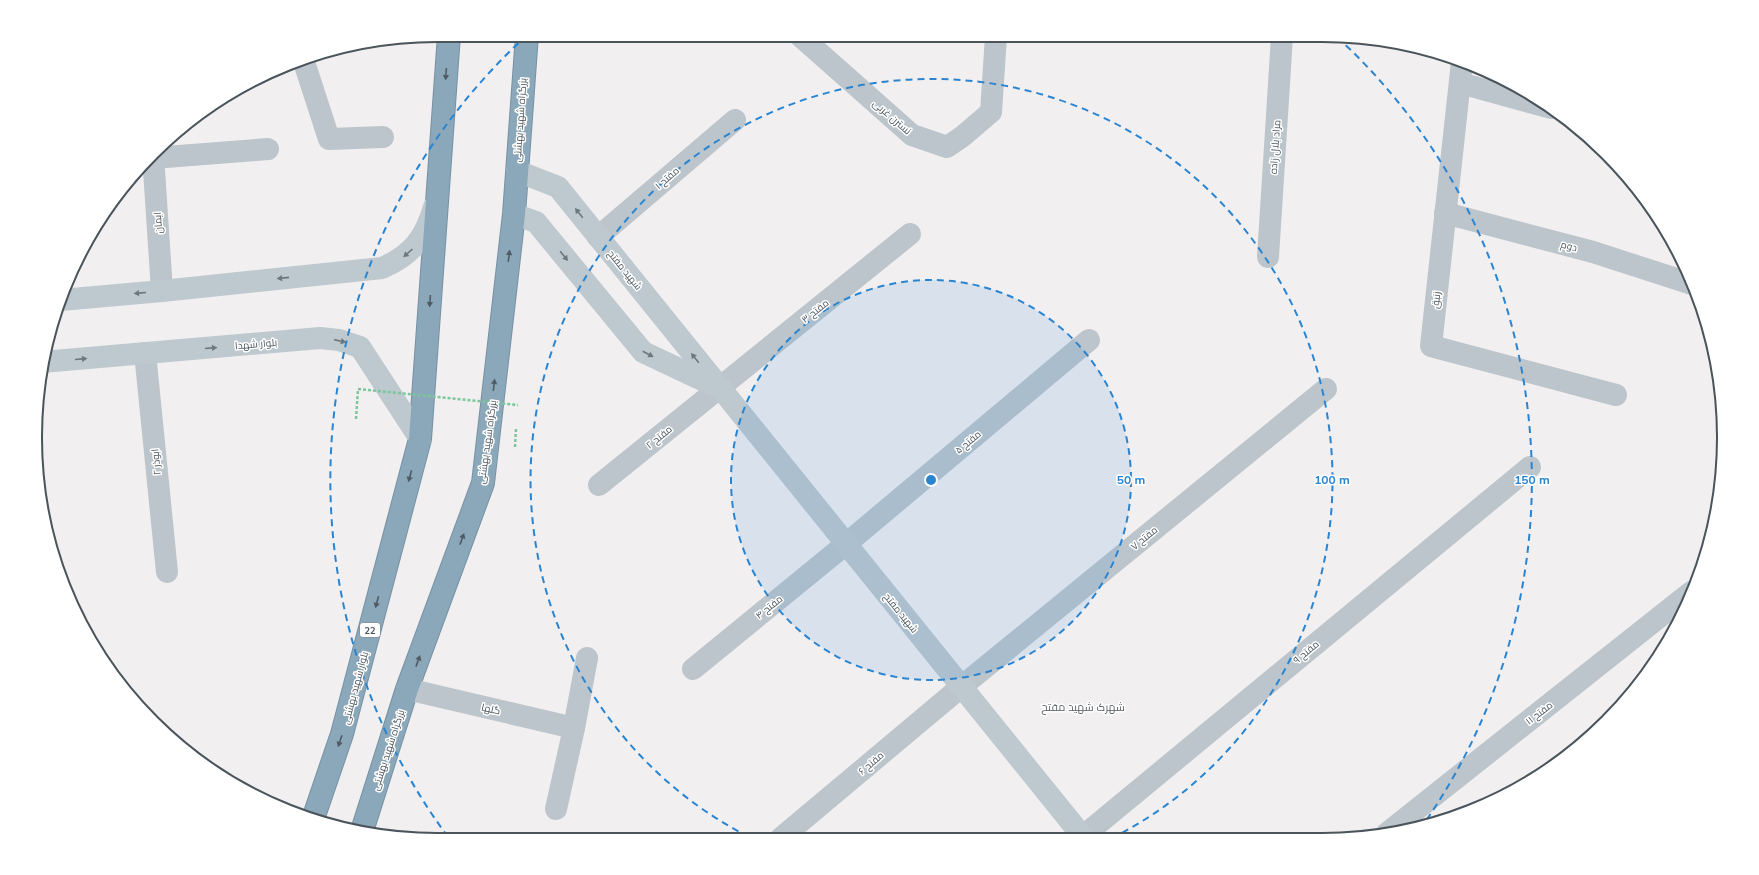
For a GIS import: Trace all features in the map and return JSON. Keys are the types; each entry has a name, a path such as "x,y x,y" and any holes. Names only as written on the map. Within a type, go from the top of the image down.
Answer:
{"highway":[{"path":"420,439 449,42"},
{"name":"بزرگراه شهید بهشتی","path":"364,826 407,689 483,483 514,214 526,42"},
{"name":"بلوار شهید بهشتی","path":"315,814 342,734 420,439"}],"street":[{"name":"نسترن غربی","path":"807,42 912,135 947,147 963,136 991,112 996,42"},
{"name":"مراد بلال زاده","path":"1268,257 1282,42"},
{"path":"305,65 329,139 383,137"},
{"path":"1461,73 1521,96"},
{"name":"زنبق","path":"1461,73 1431,346 1616,395"},
{"name":"مفتح ۱","path":"598,237 735,120"},
{"path":"161,156 268,149"},
{"name":"ایمان","path":"153,163 162,291"},
{"name":"شهید مفتح","path":"517,170 558,187 1079,833"},
{"path":"67,299 382,268 396,262 408,254 419,241 431,216 438,194"},
{"name":"دوم","path":"1445,213 1593,252 1685,282"},
{"name":"شهید مفتح","path":"514,214 536,222 643,352 720,388"},
{"name":"مفتح ۳","path":"720,388 910,234"},
{"name":"بلوار شهدا","path":"50,361 320,338 339,340 360,347 420,439"},
{"name":"مفتح ۵","path":"846,544 1089,340"},
{"name":"ابوذر ۲","path":"145,353 167,572"},
{"name":"مفتح ۲","path":"599,485 720,388"},
{"name":"مفتح ۷","path":"961,687 1326,389"},
{"name":"مفتح ۹","path":"1087,833 1530,467"},
{"name":"مفتح ۴","path":"693,669 846,544"},
{"name":"مفتح ۱۱","path":"1398,825 1682,599"},
{"path":"556,809 574,728 587,658"},
{"name":"مفتح ۶","path":"787,833 961,687"},
{"name":"گلها","path":"407,689 574,728"}],"path":[{"path":"356,419 358,388 518,405"}],"district":[{"name":"شهرک شهید مفتح","path":"1083,707"}]}
